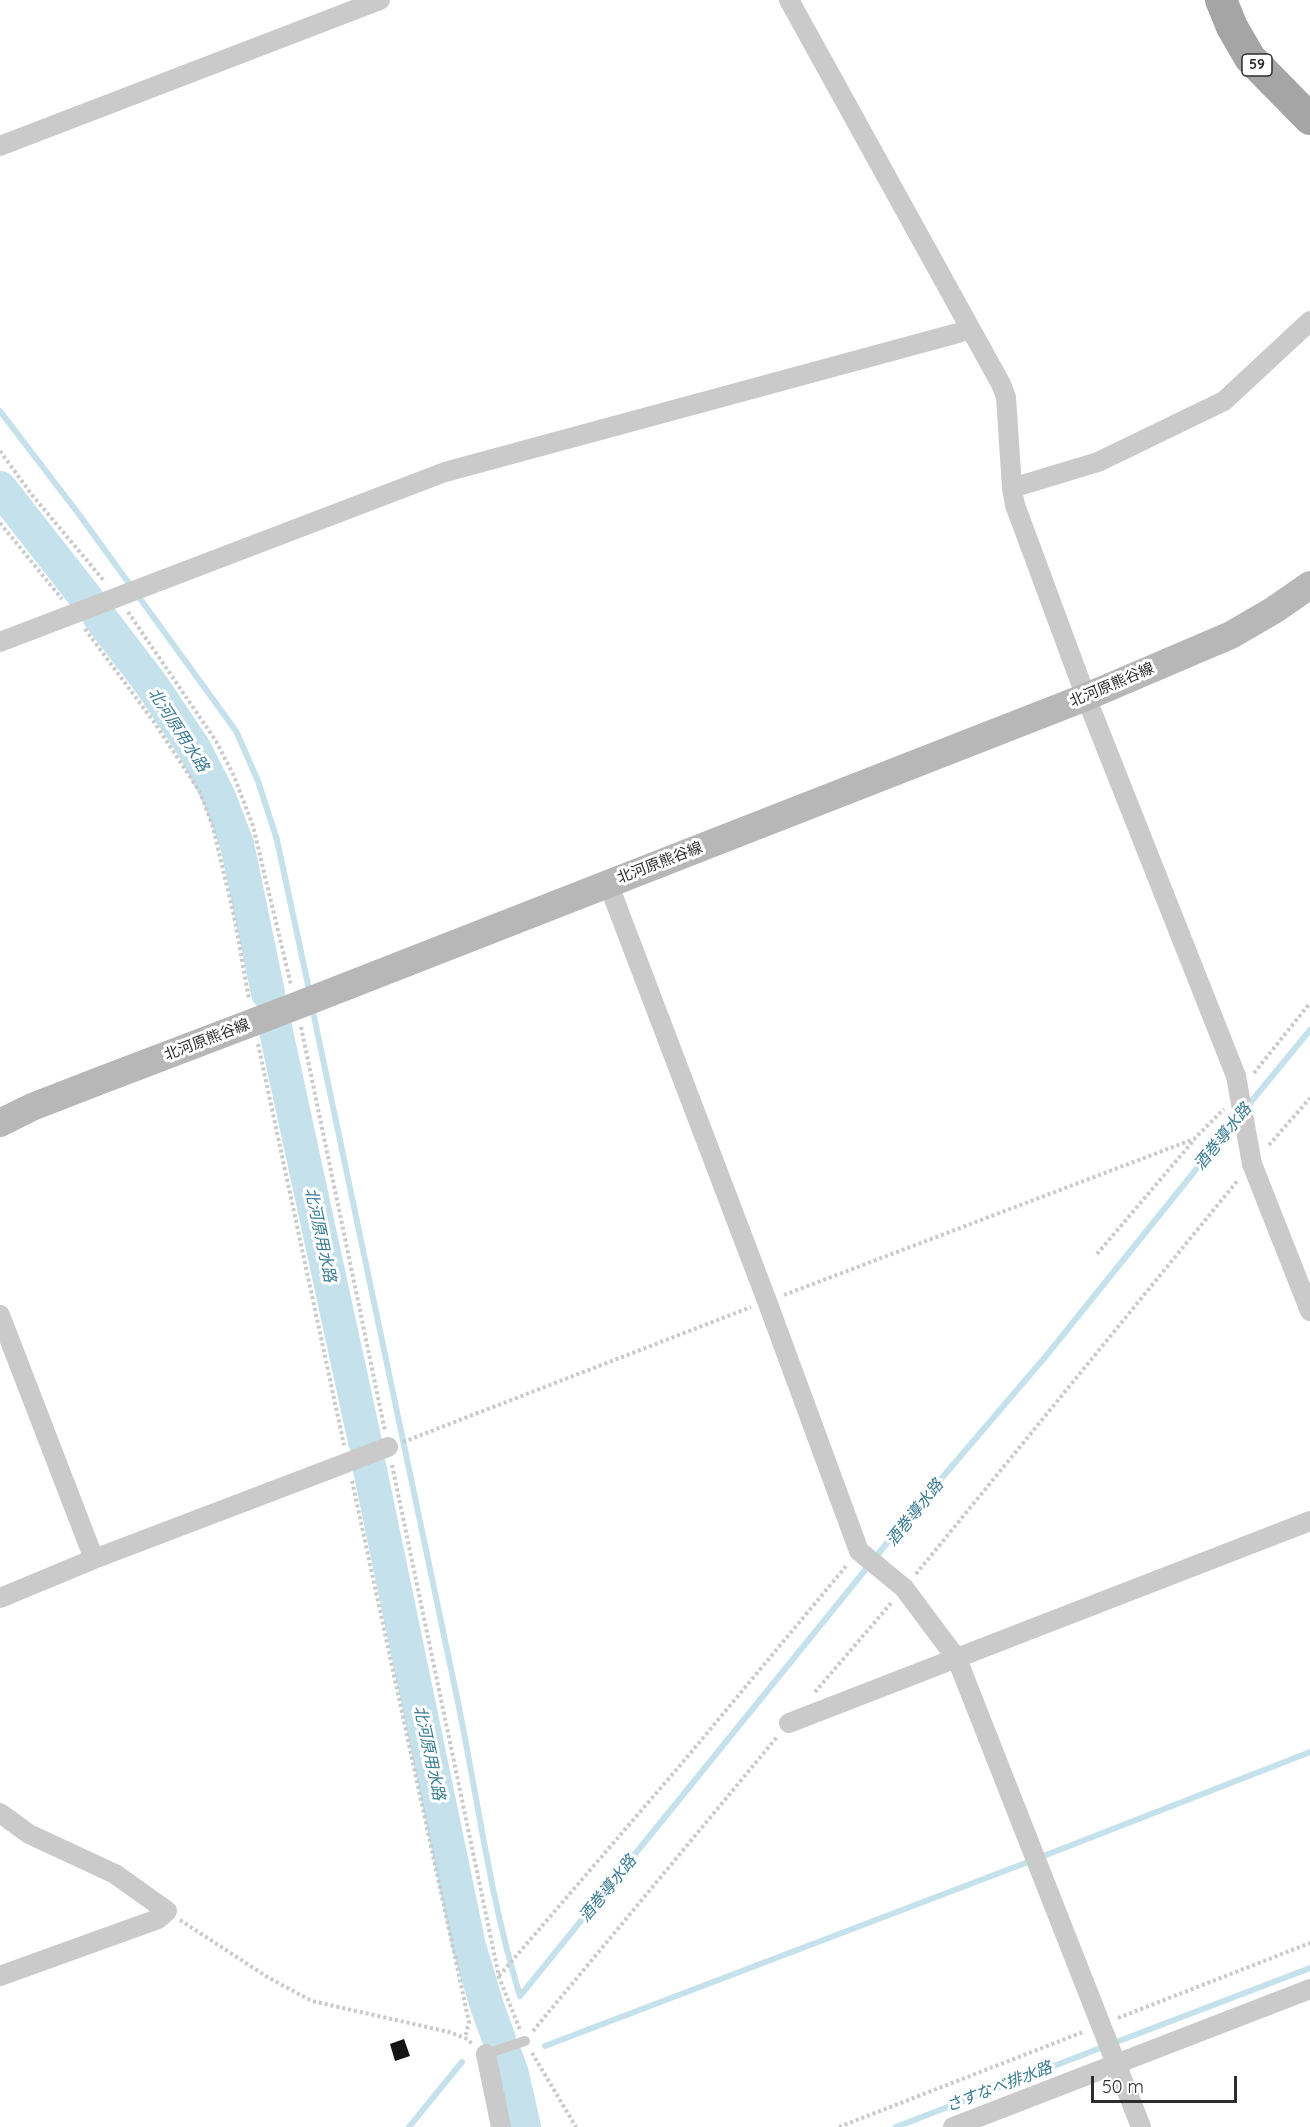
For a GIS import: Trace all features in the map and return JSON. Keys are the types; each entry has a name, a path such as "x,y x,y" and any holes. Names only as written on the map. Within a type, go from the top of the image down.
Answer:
{"main road":[{"name":"59","path":"1221,0 1232,27 1250,58 1306,105"},
{"name":"北河原熊谷線","path":"0,1122 32,1107 1086,697 1231,635 1274,610 1310,585"}],"street":[{"path":"0,146 380,0"},
{"path":"789,0 1006,397 1015,506 1086,697 1236,1076 1252,1164 1310,1311"},
{"path":"1012,488 1098,462 1224,401 1310,321"},
{"path":"0,642 445,472 970,328"},
{"path":"608,883 767,1301 859,1551 904,1588 957,1659 1141,2127"},
{"path":"0,1315 93,1559"},
{"path":"0,1598 93,1559 388,1448"},
{"path":"789,1723 1310,1521"},
{"path":"0,1813 29,1834 115,1874 167,1911 158,1919 0,1976"},
{"path":"953,2127 1310,1989"},
{"path":"486,2054 501,2127"}],"lane":[{"path":"486,2054 525,2041"}],"path":[{"path":"0,451 32,495 114,597 216,741 234,776 253,826 296,1006 499,1977 525,2041 576,2127"},
{"path":"0,523 77,611 200,792 213,827 234,916 254,1022 347,1462 469,2022 465,2038"},
{"path":"1097,1254 1194,1139 1240,1097 1310,1003"},
{"path":"525,2041 904,1588 1252,1164 1310,1098"},
{"path":"388,1448 1194,1139"},
{"path":"499,1977 684,1762 859,1551"},
{"path":"167,1911 269,1978 312,2001 449,2032 465,2038 486,2054"},
{"path":"838,2127 1102,2028 1310,1943"}],"building":[{"path":"404,2039 410,2056 395,2061 390,2044"}],"waterway":[{"path":"0,411 78,513 236,731 258,781 277,840 310,994"},
{"name":"北河原用水路","path":"0,488 87,599"},
{"name":"北河原用水路","path":"99,616 151,684 194,748 219,797 237,844 268,993"},
{"path":"312,1007 455,1688 492,1882 520,1996"},
{"name":"北河原用水路","path":"275,1027 365,1442"},
{"name":"酒巻導水路","path":"1246,1108 1310,1030"},
{"name":"酒巻導水路","path":"520,1996 900,1527 1046,1356 1239,1116"},
{"name":"北河原用水路","path":"369,1465 469,1946 499,2039"},
{"path":"545,2046 1310,1752"},
{"name":"さすなべ排水路","path":"1119,2041 1310,1968"},
{"name":"さすなべ排水路","path":"896,2127 1103,2047"},
{"name":"北河原用水路","path":"506,2057 524,2127"},
{"name":"酒巻導水路","path":"409,2127 462,2062"}]}
